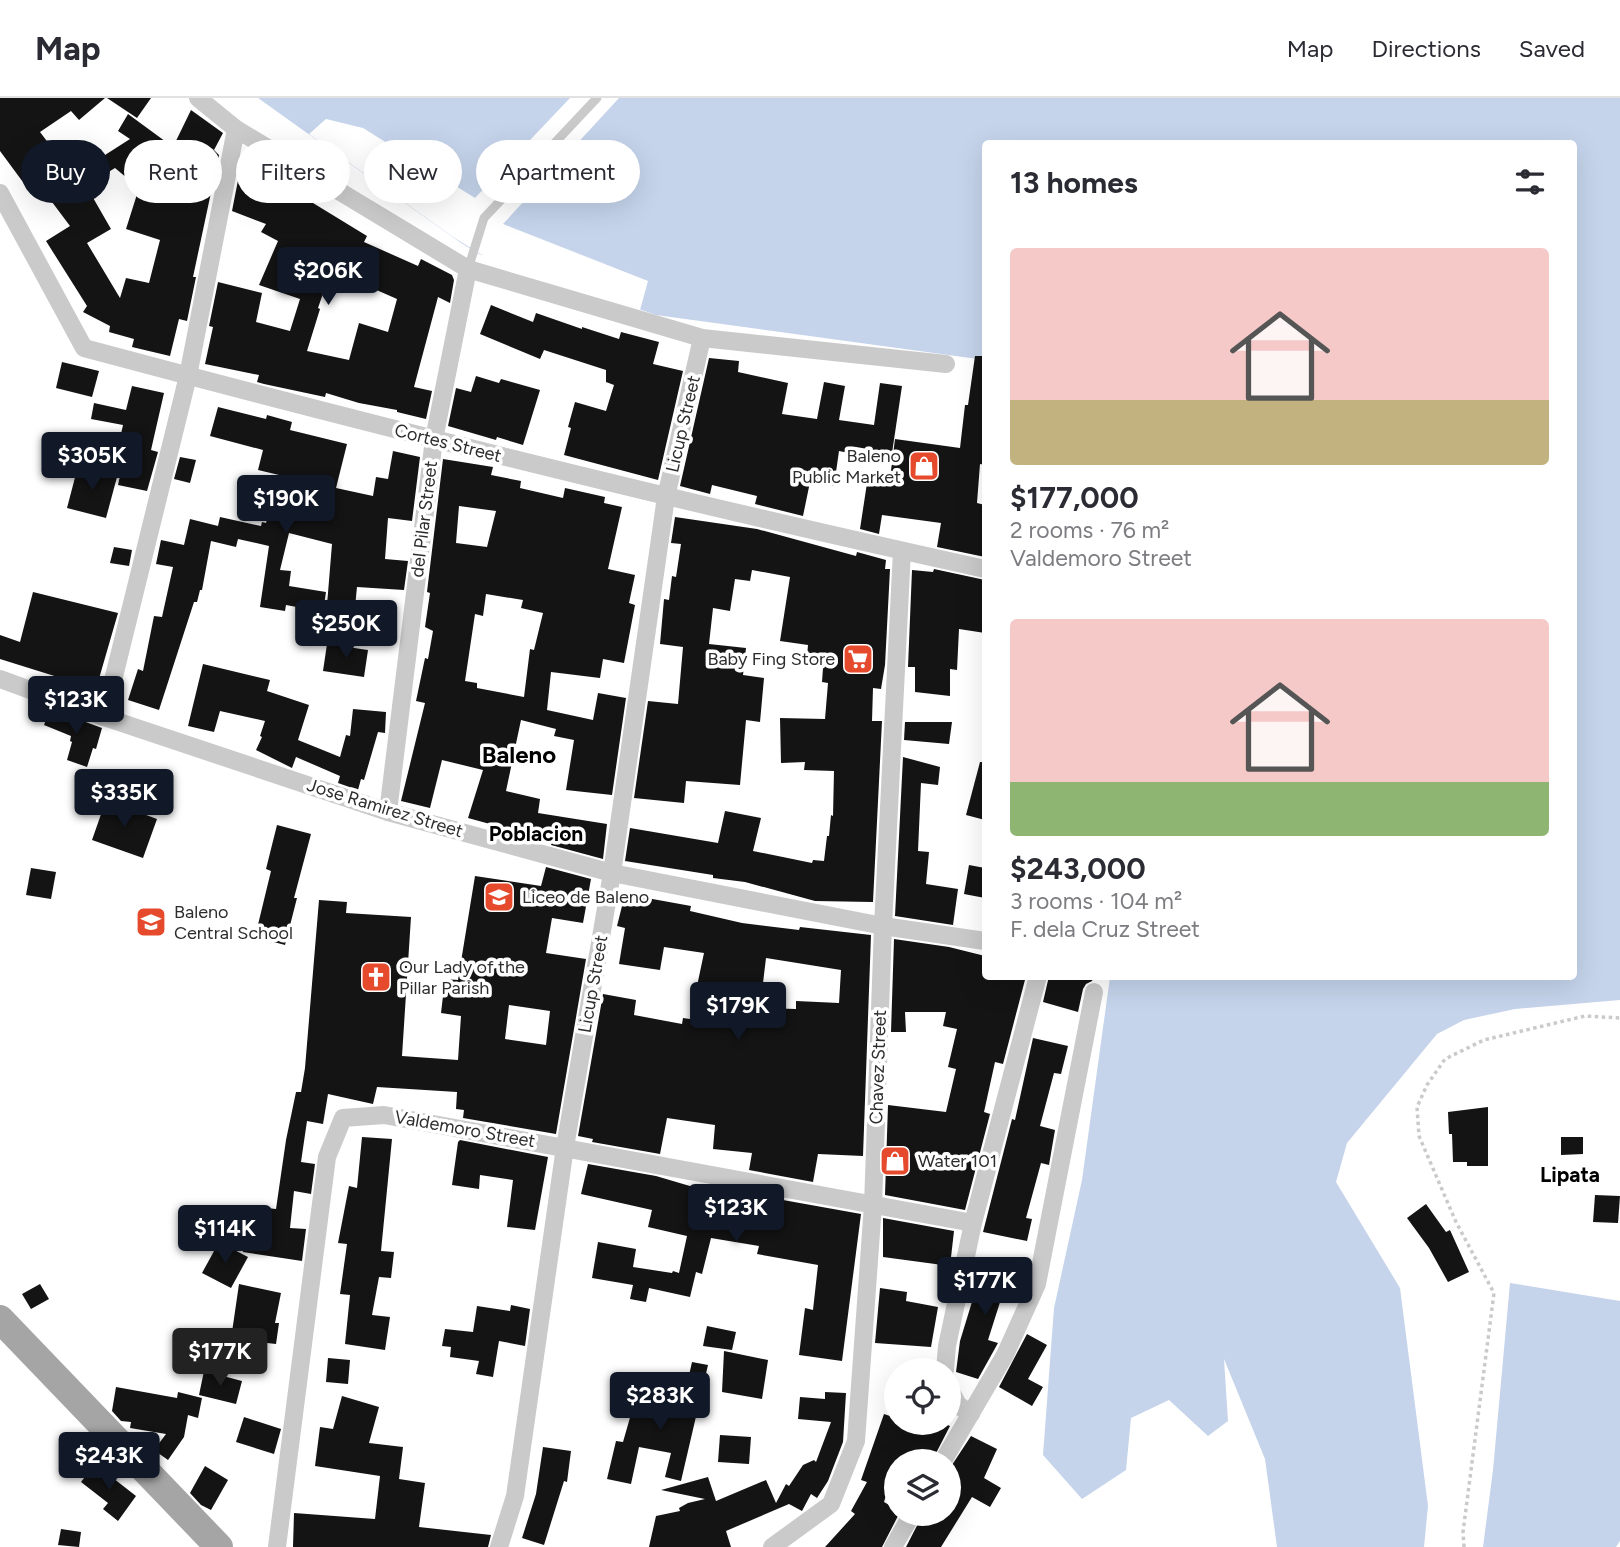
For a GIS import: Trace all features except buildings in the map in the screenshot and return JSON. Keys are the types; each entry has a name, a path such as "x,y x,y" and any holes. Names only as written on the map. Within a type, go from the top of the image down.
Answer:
{"main road":[{"path":"0,1319 219,1547"}],"street":[{"path":"198,98 236,129 468,269 702,338 946,364"},
{"path":"104,717 188,376 236,129"},
{"name":"Cortes Street","path":"0,193 84,348 666,497 982,568"},
{"name":"del Pilar Street","path":"388,812 434,439 468,269"},
{"name":"Licup Street","path":"499,1547 515,1496 565,1147 612,873 666,497 702,338"},
{"name":"Chavez Street","path":"772,1547 831,1504 856,1441 873,1205 883,926 902,551"},
{"name":"Jose Ramirez Street","path":"0,679 104,717 388,812 612,873 883,926 982,941"},
{"path":"946,1358 973,1223 1037,980"},
{"path":"950,1449 1005,1355 1037,1283 1094,992"},
{"name":"Valdemoro Street","path":"277,1547 327,1157 343,1118 384,1115 973,1223"},
{"path":"961,1407 971,1414"},
{"path":"892,1547 905,1526"}],"lane":[{"path":"468,269 484,218 597,98"}],"path":[{"path":"1464,1547 1463,1532 1494,1293 1456,1222 1419,1136 1417,1107 1427,1084 1445,1059 1483,1040 1585,1016 1620,1018"}],"water":[{"path":"258,98 1620,98 1620,1000 1515,1009 1464,1020 1437,1034 1347,1143 1336,1182 1400,1288 1428,1506 1424,1547 1277,1547 1265,1459 1224,1359 1228,1421 1208,1436 1169,1400 1131,1418 1126,1470 1082,1499 1043,1455 1054,1308 1082,1180 1110,980 1577,980 1577,140 982,140 982,360 656,315 479,254 405,203 462,203 462,140 364,140 364,174 350,164 350,140 317,140"},
{"path":"1510,1283 1620,1301 1620,1541 1616,1547 1483,1547 1493,1470"}],"pier":[{"path":"570,98 619,98 580,140 530,140"},
{"path":"326,119 363,128 382,140 364,140 364,173 350,163 350,140 317,140 309,134"},
{"path":"462,190 475,198 476,203 522,203 503,224 648,281 640,310 487,258 405,203 462,203"}],"place":[{"name":"Baleno Public Market","path":"924,466"},
{"name":"Baby Fing Store","path":"858,659"},
{"name":"Liceo de Baleno","path":"499,897"},
{"name":"Baleno Central School","path":"151,922"},
{"name":"Our Lady of the Pillar Parish","path":"376,977"},
{"name":"Water 101","path":"895,1161"}],"district":[{"name":"Baleno","path":"519,755"},
{"name":"Poblacion","path":"536,834"},
{"name":"Lipata","path":"1570,1175"}]}
